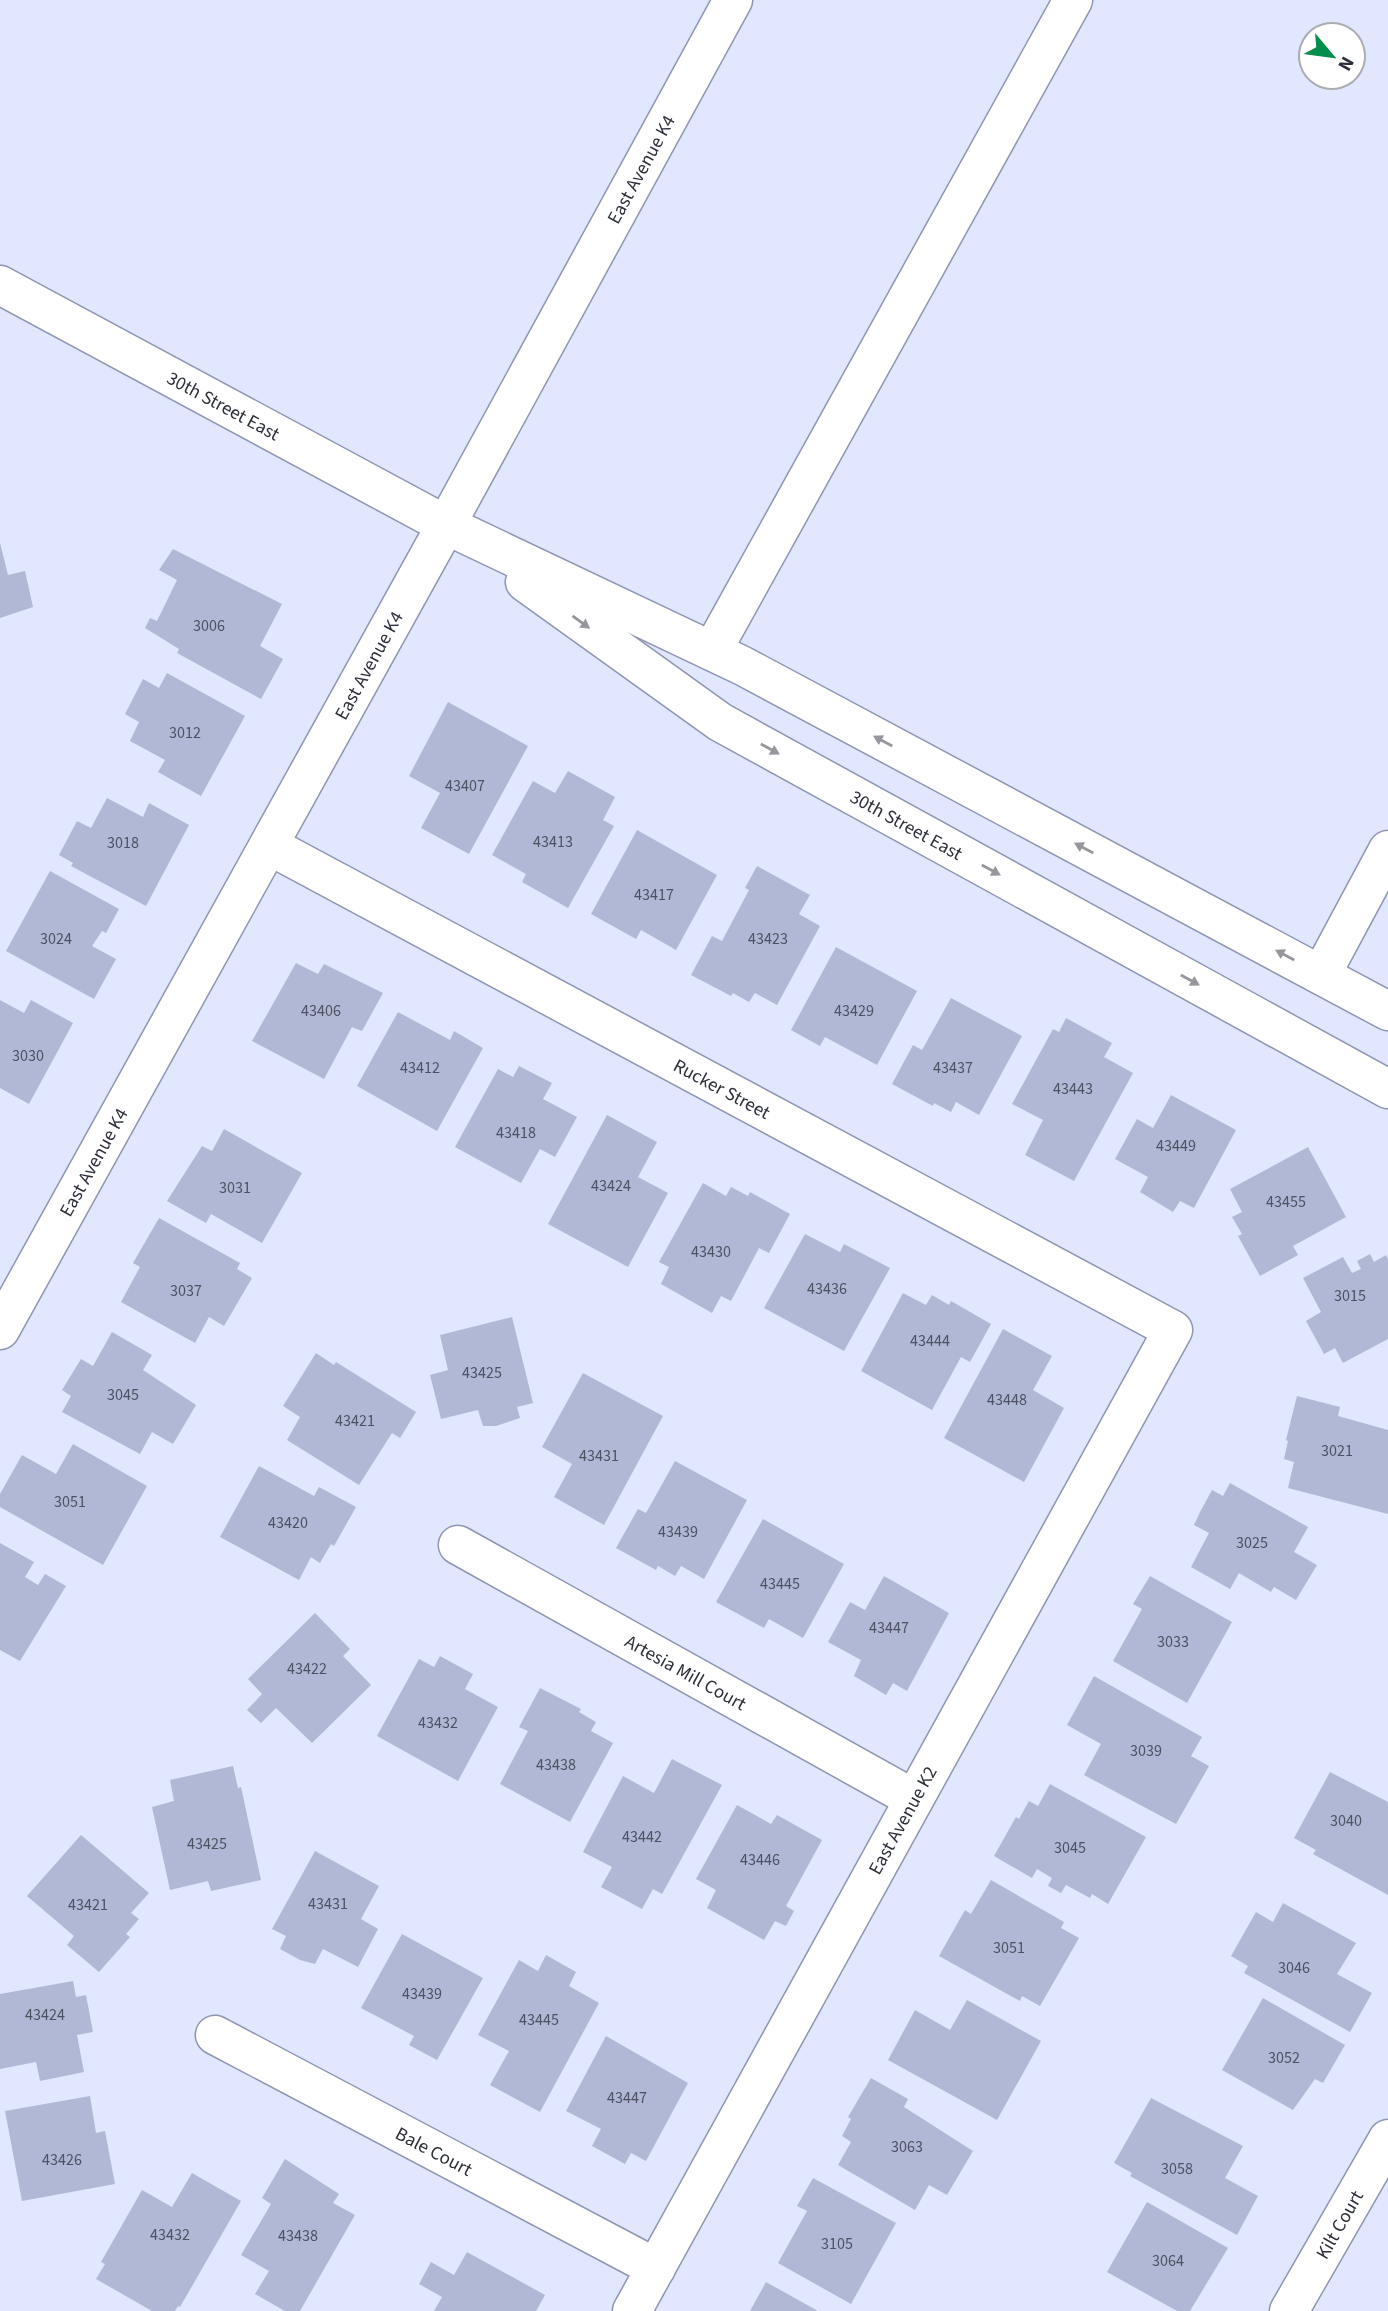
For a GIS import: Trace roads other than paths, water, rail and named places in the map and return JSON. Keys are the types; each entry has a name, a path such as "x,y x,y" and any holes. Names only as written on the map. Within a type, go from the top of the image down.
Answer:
{"street":[{"name":"East Avenue K4","path":"0,1330 270,846 733,0"},
{"path":"712,650 1073,0"},
{"name":"30th Street East","path":"0,285 446,525 712,650 1388,1011"},
{"name":"30th Street East","path":"446,525 720,722 1388,1089"},
{"name":"Rucker Street","path":"270,846 1174,1330"},
{"path":"1321,975 1388,850"},
{"name":"East Avenue K2","path":"632,2311 1174,1330"},
{"name":"Artesia Mill Court","path":"458,1545 914,1798"},
{"name":"Bale Court","path":"215,2035 656,2268"},
{"name":"Kilt Court","path":"1289,2311 1388,2140"}]}
